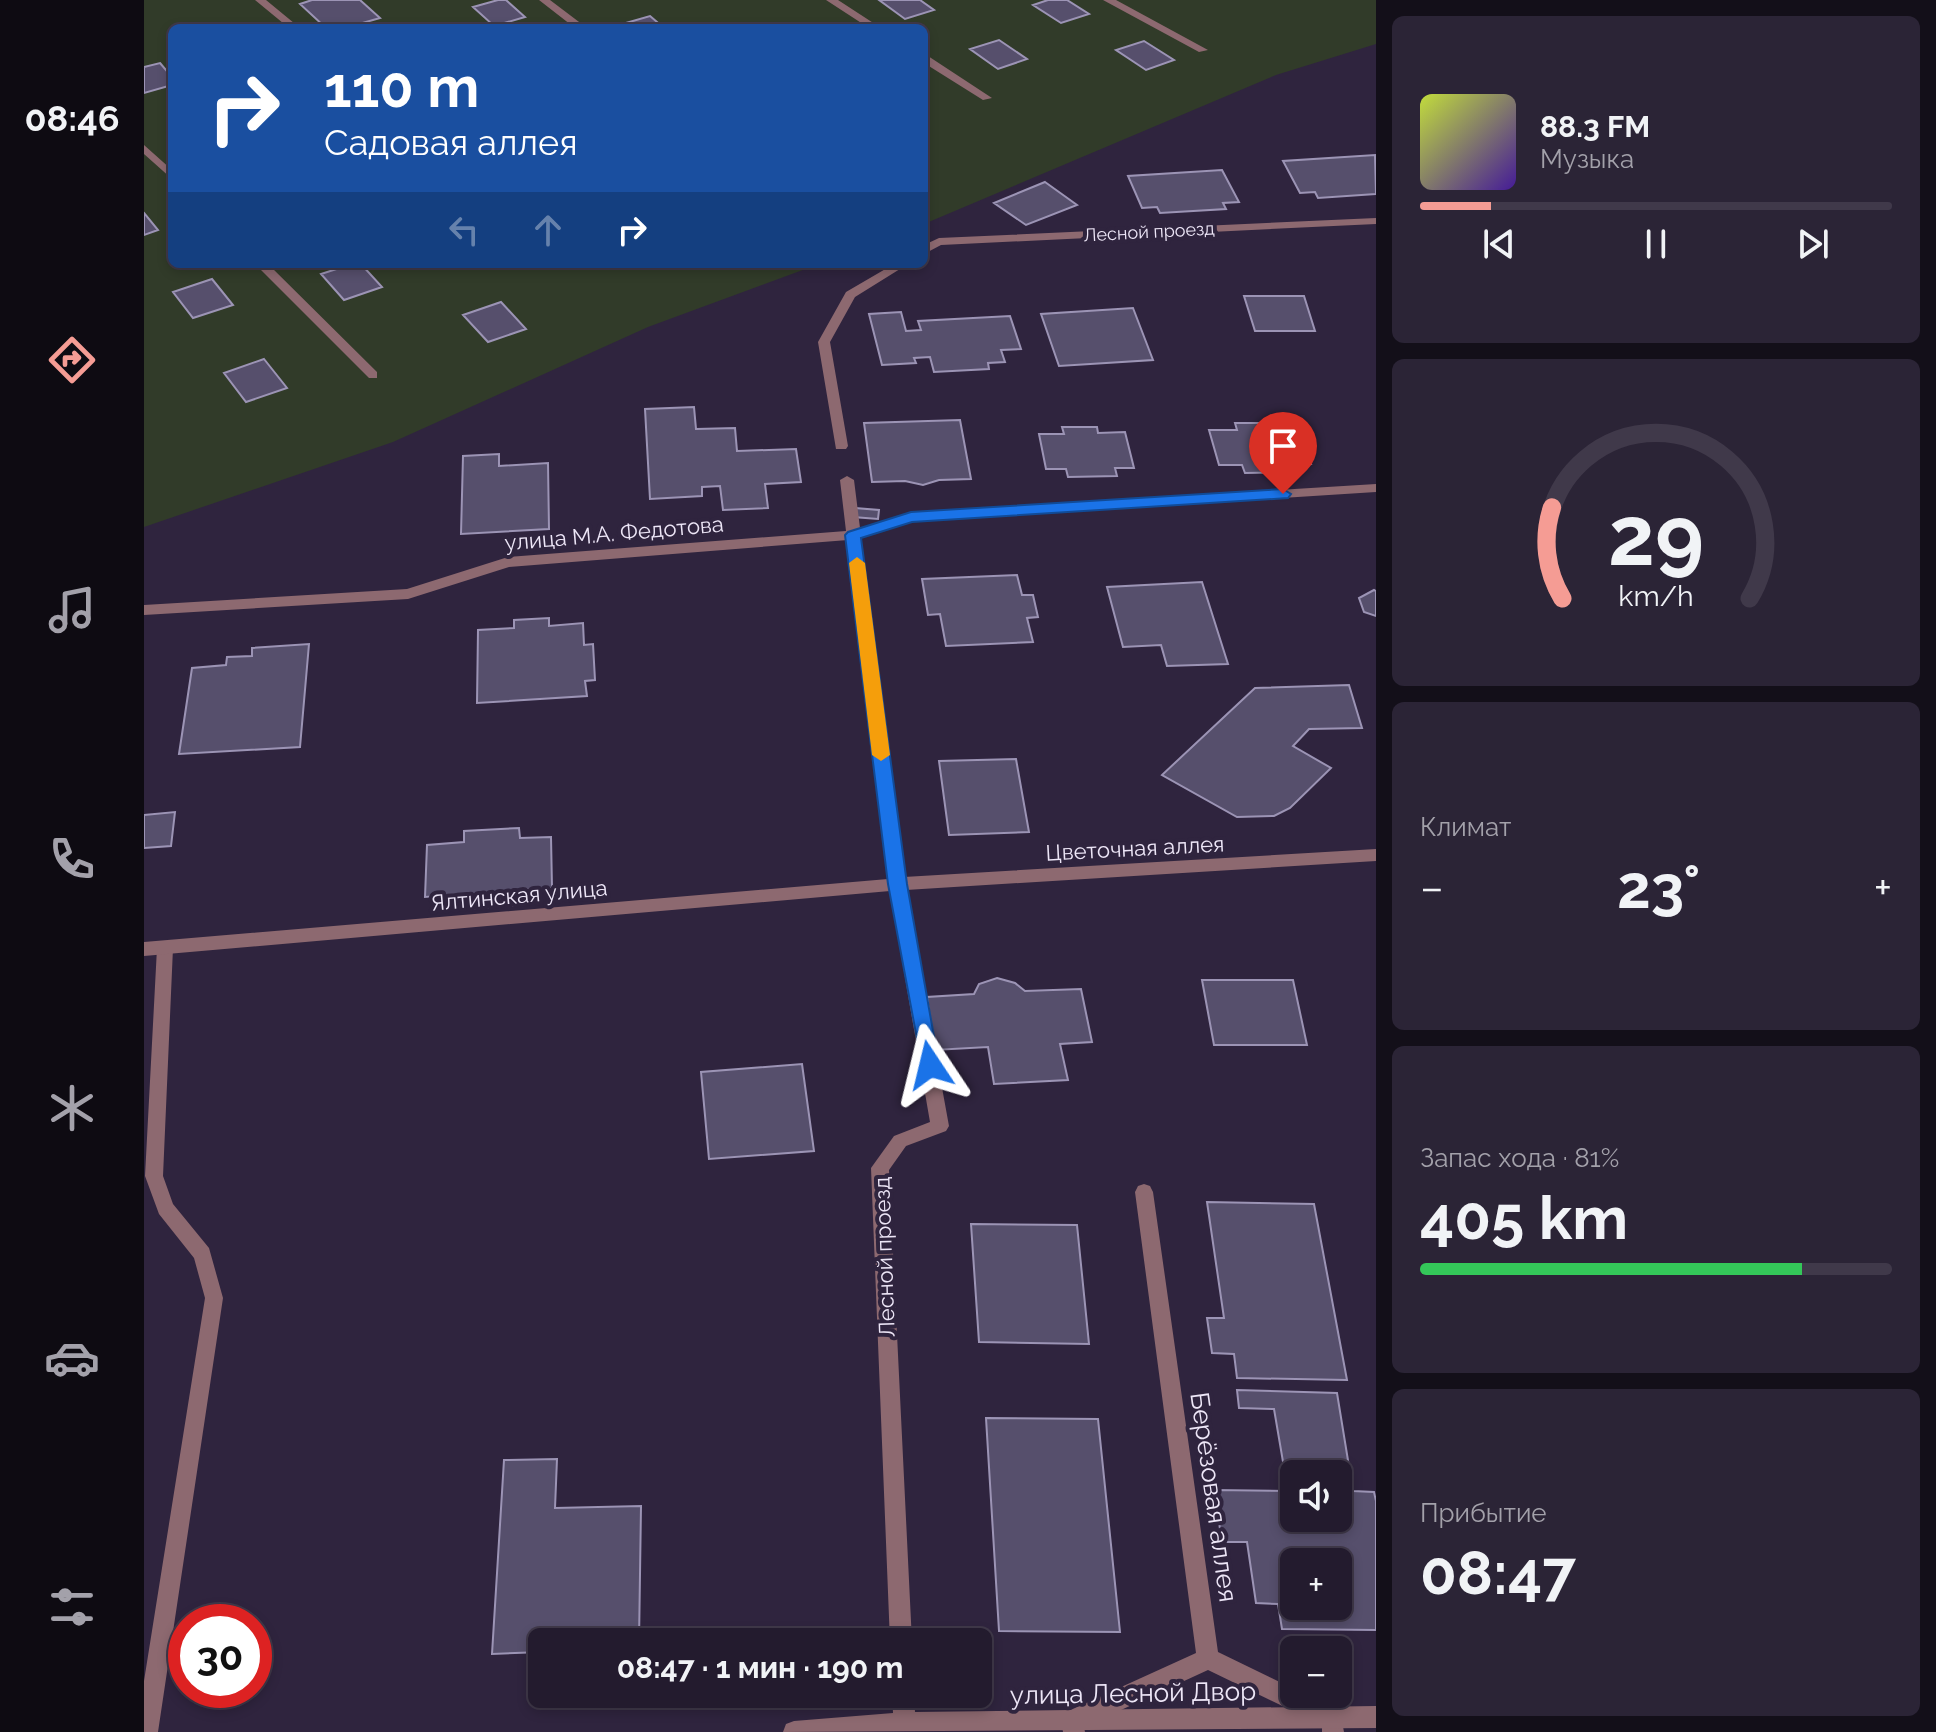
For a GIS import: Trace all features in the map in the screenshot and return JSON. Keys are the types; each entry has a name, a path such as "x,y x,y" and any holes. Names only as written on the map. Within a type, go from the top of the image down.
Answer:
{"street":[{"path":"260,0 290,24"},
{"path":"544,0 577,24"},
{"path":"831,0 870,24"},
{"path":"1108,0 1203,50"},
{"path":"928,61 987,98"},
{"path":"144,148 168,172"},
{"name":"Лесной проезд","path":"928,248 939,242 1376,221"},
{"path":"265,268 373,375"},
{"path":"841,446 824,342 850,295 895,268"},
{"name":"Лесной проезд","path":"847,480 897,884 940,1126 900,1141 880,1168 900,1628"},
{"name":"улица М.А. Федотова","path":"144,610 408,594 508,562 853,535 911,517 1376,488"},
{"name":"Цветочная аллея","path":"897,884 1376,855"},
{"name":"Ялтинская улица","path":"144,949 897,884"},
{"path":"147,1732 214,1298 202,1254 165,1208 154,1176 165,948"},
{"name":"Берёзовая аллея","path":"1144,1192 1208,1659"},
{"path":"1073,1727 1208,1659 1332,1725"},
{"path":"903,1708 904,1723"},
{"name":"улица Лесной Двор","path":"794,1732 904,1723 1073,1727 1332,1725 1376,1717"}],"green space":[{"path":"144,0 1376,0 1376,44 1276,75 928,222 928,24 168,24 168,268 808,268 648,327 393,442 144,527"}],"building":[{"path":"312,0 360,0 380,18 359,24 322,24 300,4"},
{"path":"506,0 525,17 492,24 473,7"},
{"path":"879,0 920,0 934,10 905,19"},
{"path":"1048,0 1067,0 1089,14 1061,23 1033,5"},
{"path":"650,16 659,24 622,24"},
{"path":"999,40 1027,59 998,69 970,49"},
{"path":"1144,41 1174,60 1146,70 1116,50"},
{"path":"160,63 168,72 168,86 144,93 144,67"},
{"path":"1375,155 1376,194 1318,198 1315,192 1300,193 1283,161"},
{"path":"1222,170 1239,202 1223,203 1226,209 1160,213 1157,207 1142,208 1128,176"},
{"path":"1045,182 1077,205 1026,225 994,203"},
{"path":"144,213 158,230 144,235"},
{"path":"340,268 365,268 382,287 344,300 321,274"},
{"path":"212,279 233,305 193,318 173,292"},
{"path":"1244,296 1304,296 1315,331 1255,331"},
{"path":"501,302 526,329 488,342 463,315"},
{"path":"1133,308 1153,360 1059,366 1041,314"},
{"path":"901,312 906,331 921,330 918,321 1010,316 1021,349 1001,350 1005,362 988,363 989,369 934,372 930,357 914,358 916,363 882,365 869,314"},
{"path":"264,359 287,388 246,402 224,373"},
{"path":"694,407 696,429 735,428 737,451 796,449 801,482 765,484 768,508 723,510 720,486 702,487 702,496 650,499 645,409"},
{"path":"960,420 971,479 939,480 923,485 905,481 872,482 864,423"},
{"path":"1235,423 1270,423 1272,429 1299,428 1311,464 1292,464 1294,472 1245,473 1242,465 1219,465 1209,430 1237,430"},
{"path":"1062,427 1097,427 1098,433 1125,432 1134,468 1115,468 1117,476 1068,477 1066,469 1046,469 1039,434 1064,434"},
{"path":"499,454 499,466 548,463 549,529 461,534 463,456"},
{"path":"855,508 879,510 878,519 853,517"},
{"path":"1017,575 1022,595 1033,595 1038,617 1027,618 1033,642 946,646 940,614 928,615 922,579"},
{"path":"1202,582 1228,664 1167,666 1161,645 1123,647 1107,587"},
{"path":"1374,590 1376,616 1364,612 1359,598"},
{"path":"549,618 549,626 583,623 584,645 593,644 595,680 585,681 587,696 477,703 478,630 514,628 514,620"},
{"path":"309,644 300,747 179,754 192,668 226,665 227,657 252,656 252,648"},
{"path":"1349,685 1362,728 1309,729 1293,746 1331,768 1290,808 1274,816 1237,817 1162,775 1255,688"},
{"path":"1016,759 1029,832 949,835 939,761"},
{"path":"175,812 171,846 144,848 144,815"},
{"path":"519,828 520,838 551,837 552,888 520,890 520,905 464,909 464,894 425,897 427,845 464,842 464,831"},
{"path":"997,978 1015,983 1025,991 1081,989 1092,1042 1060,1044 1068,1080 994,1084 988,1047 934,1050 927,997 974,994 979,984"},
{"path":"1202,980 1293,980 1307,1045 1214,1045"},
{"path":"802,1064 814,1151 709,1159 701,1072"},
{"path":"1207,1202 1314,1204 1347,1380 1237,1378 1234,1354 1212,1353 1207,1318 1224,1318"},
{"path":"971,1224 1077,1225 1089,1344 979,1342"},
{"path":"1237,1390 1337,1393 1348,1460 1283,1460 1274,1409 1239,1408"},
{"path":"986,1418 1098,1419 1120,1632 999,1631"},
{"path":"557,1459 555,1508 641,1506 639,1628 528,1628 528,1653 492,1654 504,1460"},
{"path":"1352,1485 1353,1491 1374,1492 1376,1630 1282,1629 1281,1620 1352,1620 1352,1548 1280,1548 1280,1616 1278,1604 1256,1603 1247,1542 1222,1542 1214,1490 1280,1491 1280,1532 1352,1532"}],"slow traffic":[{"path":"857,563 881,755"}],"route":[{"path":"930,1065 897,884 853,535 911,517 1283,494"}]}
